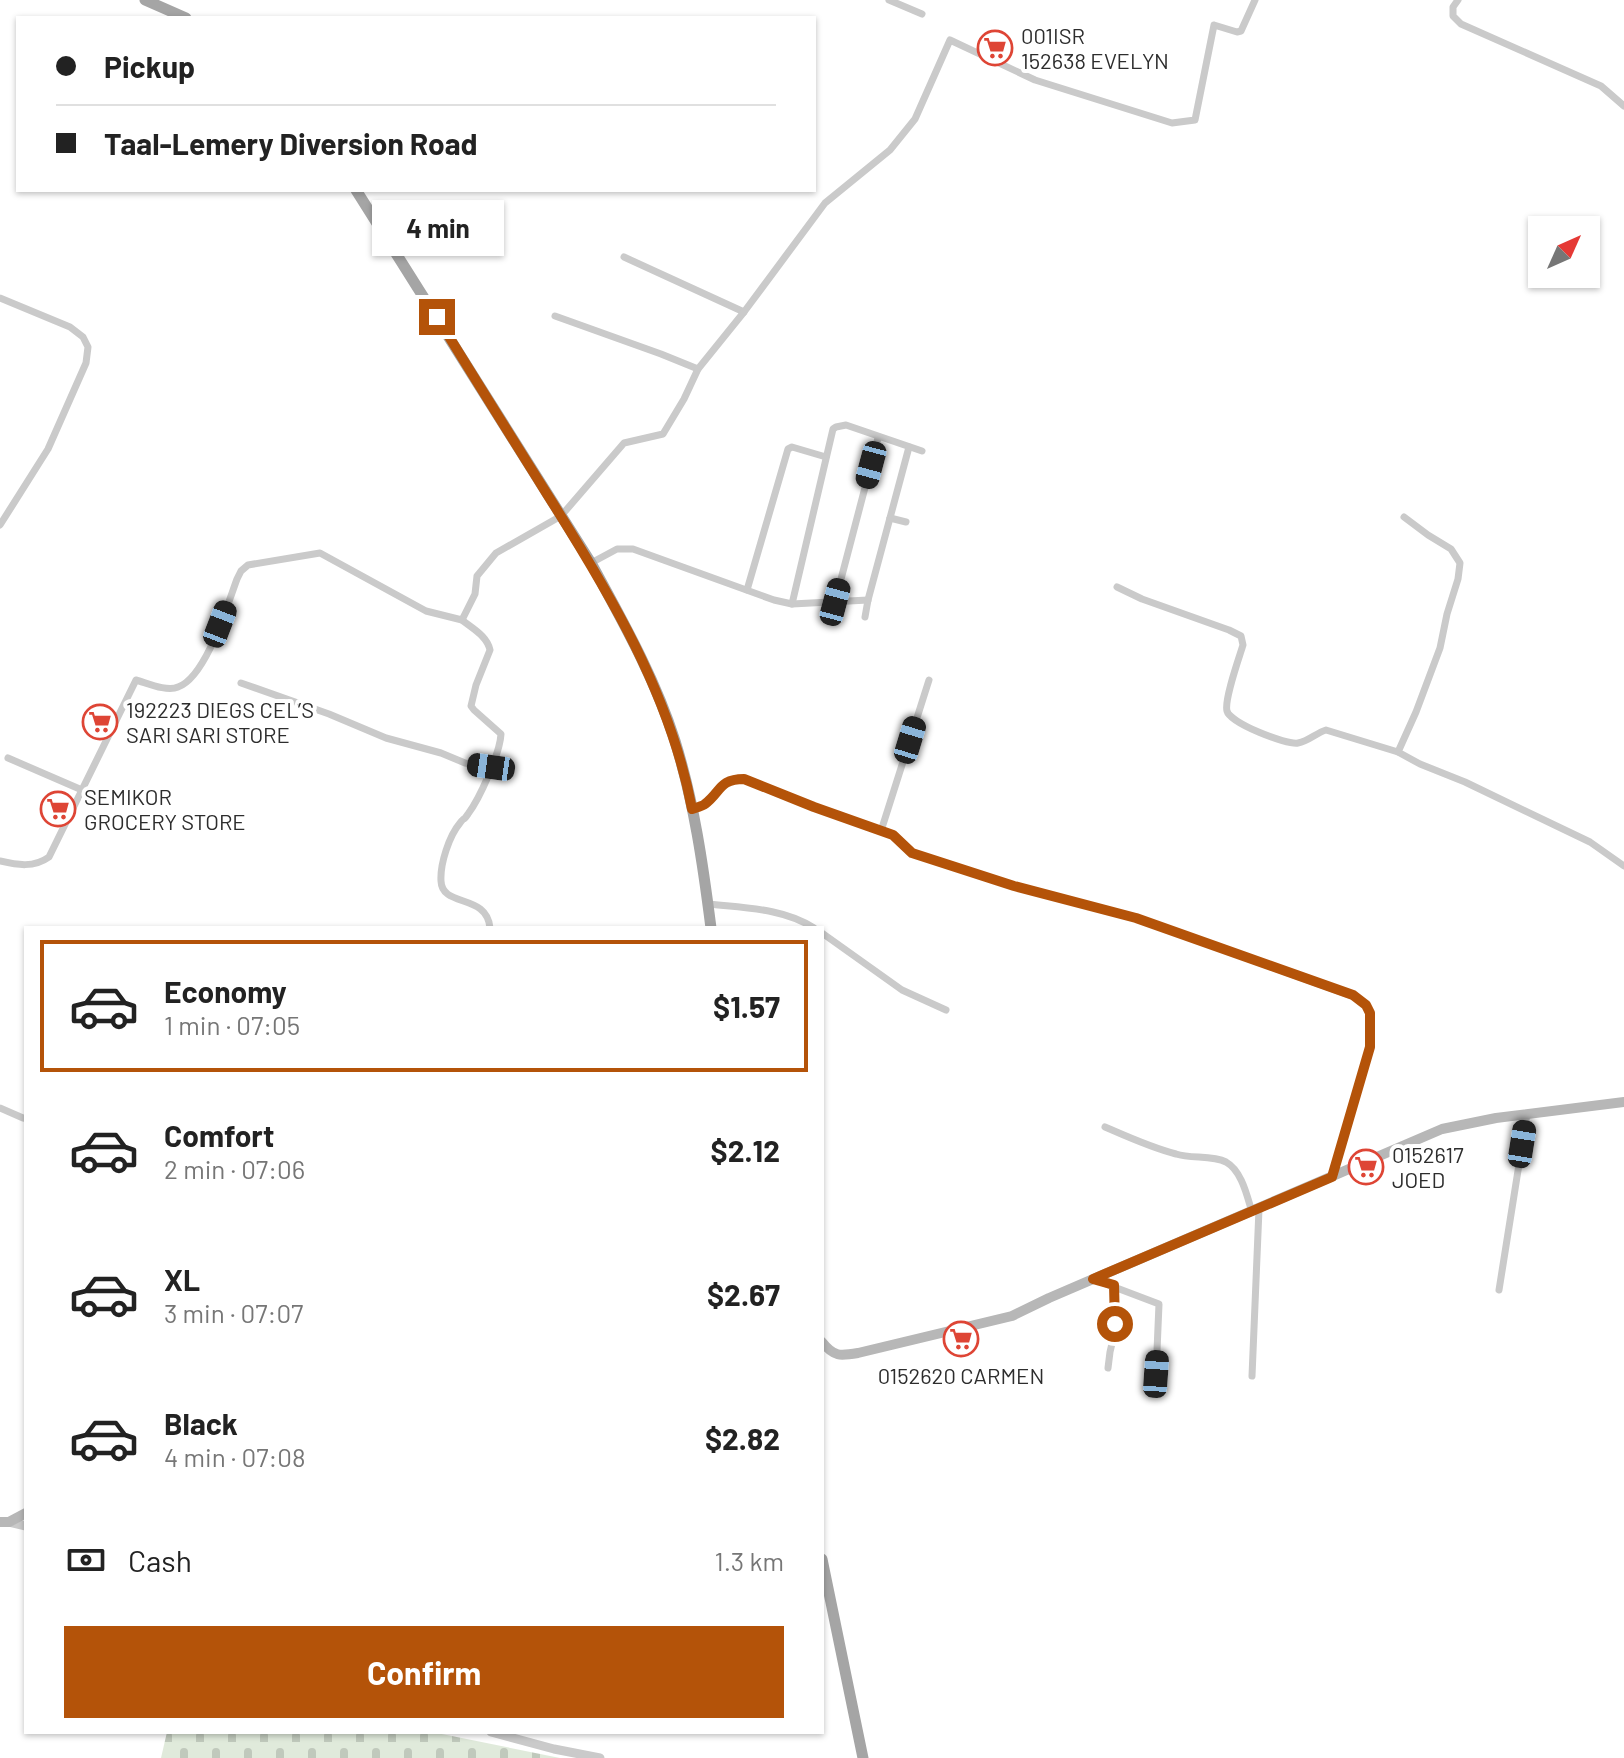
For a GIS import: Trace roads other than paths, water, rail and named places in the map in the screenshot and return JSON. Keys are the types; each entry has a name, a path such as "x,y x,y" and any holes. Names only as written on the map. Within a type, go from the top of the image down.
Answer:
{"main road":[{"path":"145,0 181,16"},
{"path":"357,192 591,563 626,626 664,711 684,772 711,926"},
{"path":"824,1345 836,1355 858,1353 1012,1316 1442,1129 1496,1118 1624,1102"},
{"path":"5,1522 24,1514"},
{"path":"824,1569 863,1758"}],"street":[{"path":"889,0 922,14"},
{"path":"462,620 475,594 477,576 496,553 561,516 624,443 663,434 698,369 825,203 890,150 915,119 950,40 1035,80 1172,123 1195,120 1214,25 1241,31 1255,0"},
{"path":"1458,0 1453,7 1453,16 1461,24 1601,86 1624,106"},
{"path":"624,257 744,312"},
{"path":"0,298 70,327 83,337 88,347 86,363 48,449 0,525"},
{"path":"555,316 698,369"},
{"path":"792,604 831,434 836,427 846,425 922,451"},
{"path":"835,602 878,438"},
{"path":"747,590 788,449 792,447 826,457"},
{"path":"865,617 909,447"},
{"path":"1398,752 1440,648 1460,563 1451,549 1404,517"},
{"path":"890,518 906,522"},
{"path":"591,563 617,549 633,549 792,604 868,600"},
{"path":"0,861 39,864 49,857 136,680 177,688 189,680 203,665 241,571 248,565 320,553 426,611 462,620 486,639 490,650 471,706 501,734 500,745 468,816 459,824 444,856 441,882 449,896 480,907 490,926"},
{"path":"1117,587 1241,636 1243,645 1226,704 1229,717 1238,723 1291,743 1309,740 1326,730 1398,752 1590,842 1624,866"},
{"path":"881,831 929,680"},
{"path":"241,683 386,738 465,763 491,767"},
{"path":"8,758 82,790"},
{"path":"692,809 704,805 727,782 744,779 893,835 912,853 1014,886 1136,918 1360,999 1370,1013 1370,1047 1332,1177"},
{"path":"708,904 779,912 811,926"},
{"path":"824,934 902,990 946,1010"},
{"path":"0,1108 23,1118"},
{"path":"1499,1290 1527,1114"},
{"path":"1105,1127 1179,1155 1227,1162 1244,1186 1255,1210 1252,1376"},
{"path":"1093,1279 1159,1304 1156,1374"},
{"path":"1108,1368 1114,1335 1114,1285"},
{"path":"498,1734 600,1758"}],"place":[{"name":"001ISR 152638 EVELYN","path":"995,48"},
{"name":"192223 DIEGS CEL’S SARI SARI STORE","path":"100,722"},
{"name":"SEMIKOR GROCERY STORE","path":"58,809"},
{"name":"0152617 JOED","path":"1366,1167"},
{"name":"0152620 CARMEN","path":"961,1339"}]}
